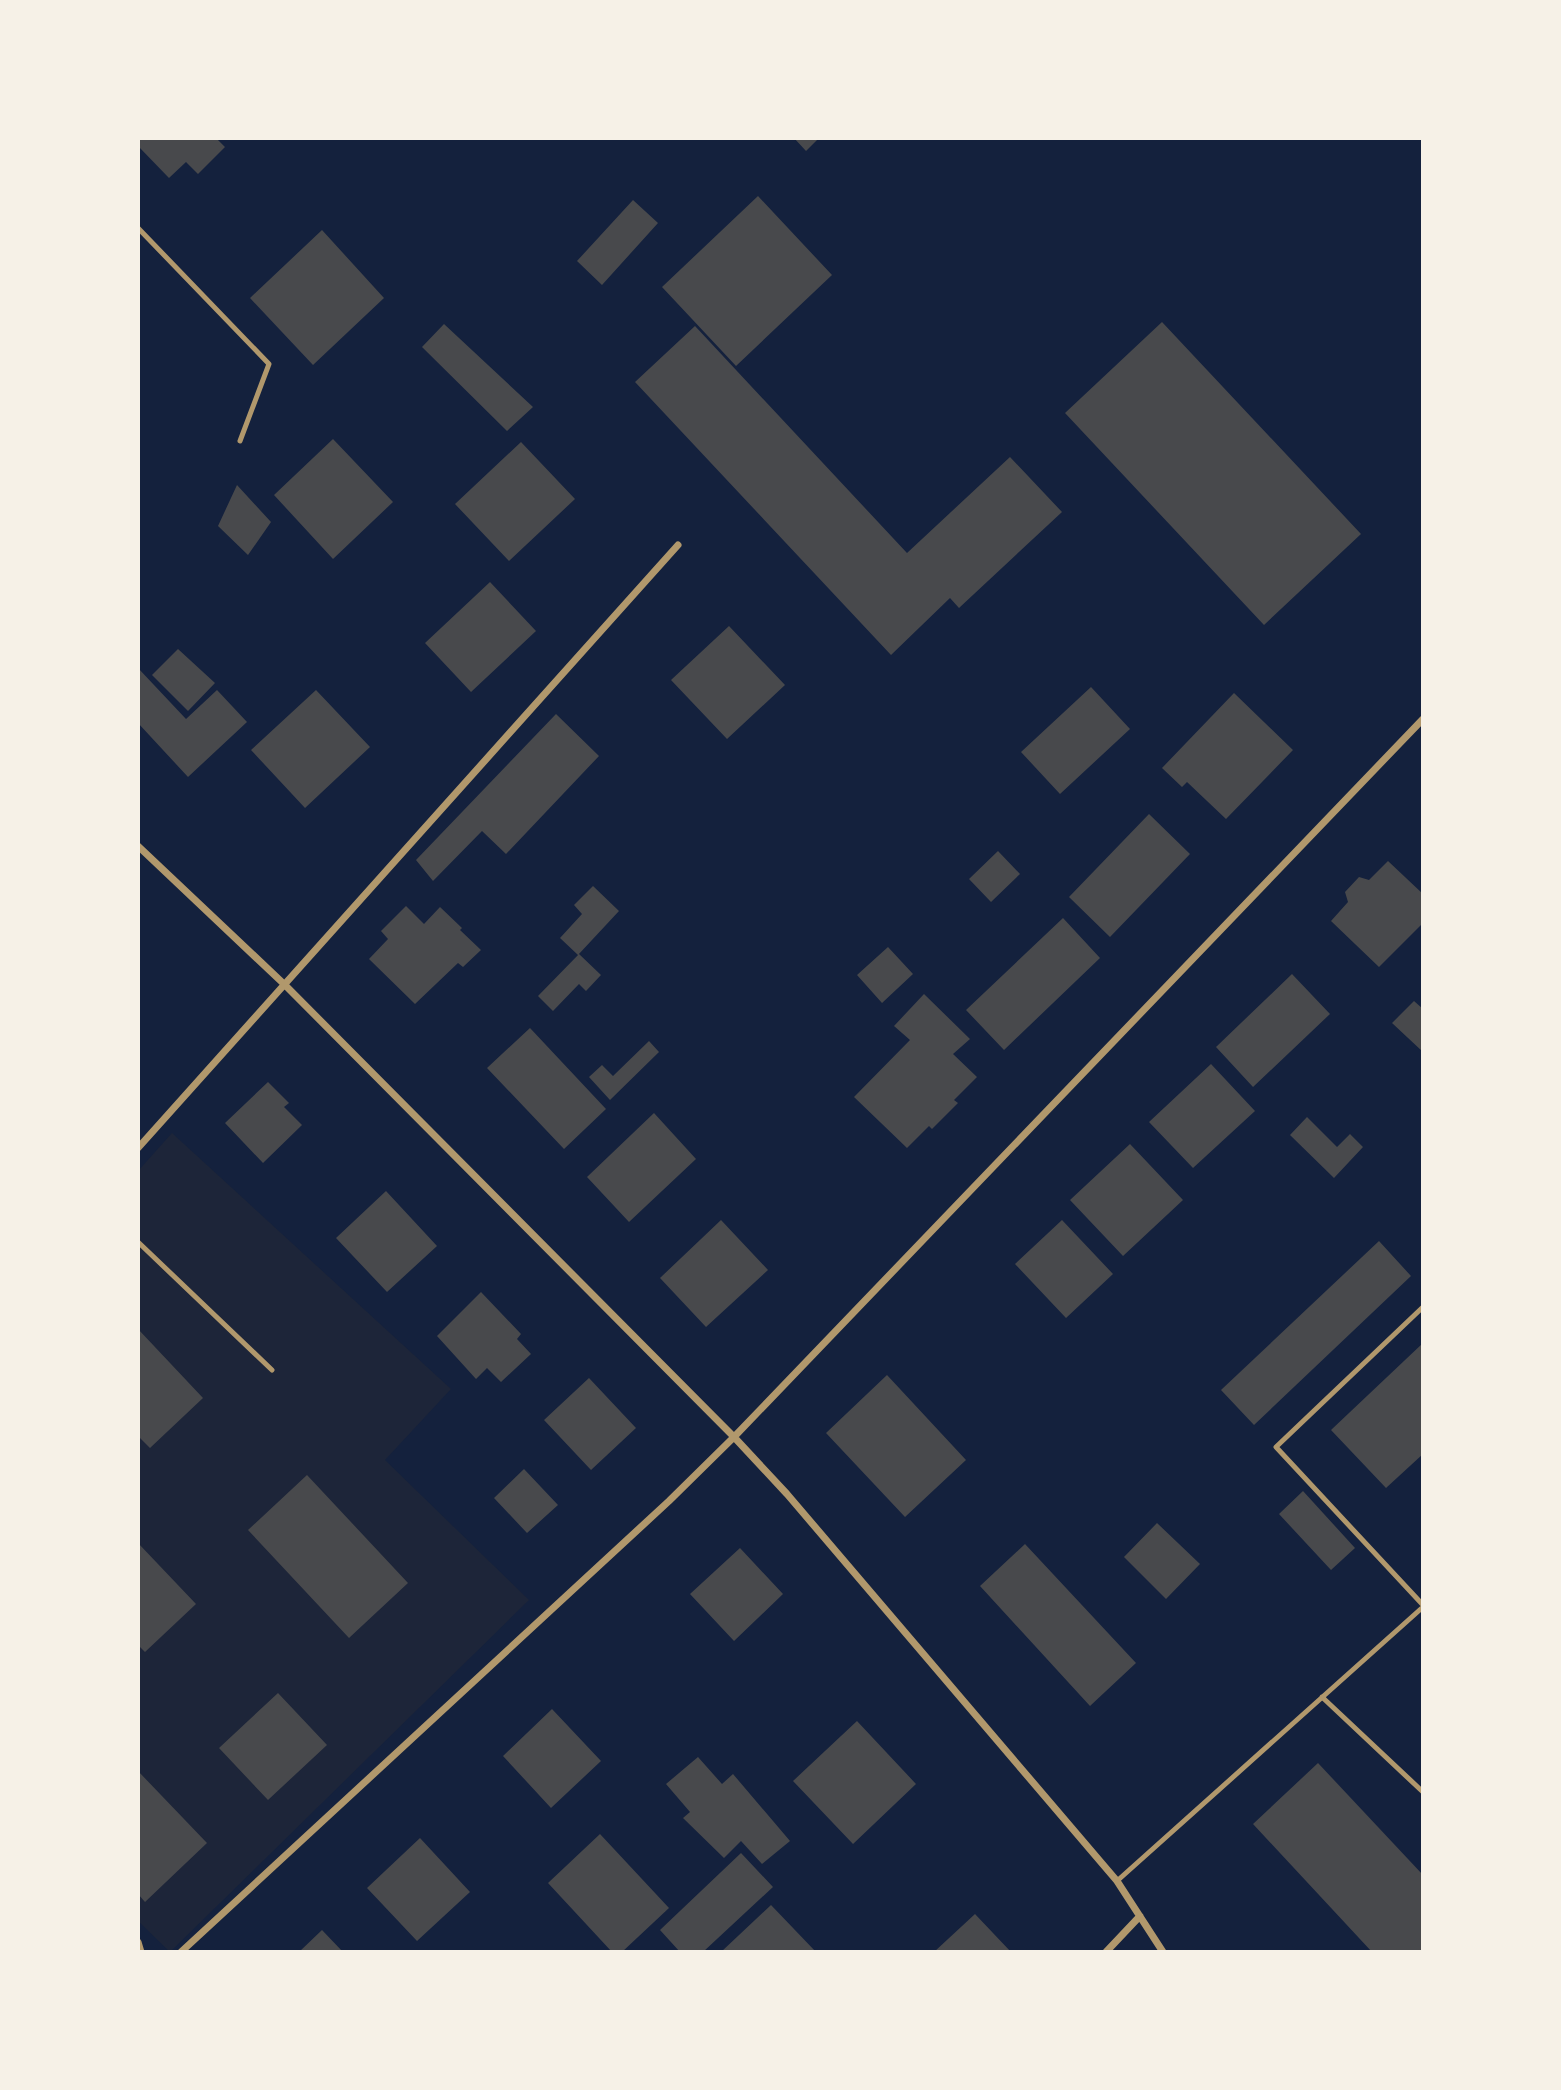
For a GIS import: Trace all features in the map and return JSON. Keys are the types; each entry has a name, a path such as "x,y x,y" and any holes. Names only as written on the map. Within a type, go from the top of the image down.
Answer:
{"street":[{"path":"138,1148 678,545"},
{"path":"181,1952 648,1520 734,1437 1423,719"},
{"path":"138,846 285,985 734,1437 787,1494 1117,1881 1163,1952"},
{"path":"1106,1952 1140,1916"},
{"path":"138,1942 141,1952"}],"lane":[{"path":"138,228 269,364 240,441"},
{"path":"138,1242 272,1370"},
{"path":"1117,1881 1423,1606 1276,1447 1423,1307"},
{"path":"1322,1697 1423,1792"}],"shaded area":[{"path":"172,1133 451,1389 385,1460 529,1600 170,1952 138,1921 138,1171"}],"building":[{"path":"138,138 216,138 225,147 198,174 186,162 169,178 138,146"},
{"path":"794,138 819,138 806,151"},
{"path":"758,196 832,275 736,366 662,287"},
{"path":"633,200 658,223 602,285 577,261"},
{"path":"322,230 384,298 313,365 250,298"},
{"path":"1162,322 1361,534 1264,625 1065,413"},
{"path":"444,324 533,407 507,431 422,347"},
{"path":"695,326 907,553 1010,457 1062,512 959,608 950,598 891,655 635,382"},
{"path":"333,439 393,502 333,559 274,495"},
{"path":"521,442 575,499 509,561 455,504"},
{"path":"237,485 271,522 248,555 218,526"},
{"path":"490,582 536,631 471,692 425,643"},
{"path":"729,626 785,685 727,739 671,680"},
{"path":"178,649 215,683 188,711 152,675"},
{"path":"138,668 186,719 217,690 247,722 188,777 138,723"},
{"path":"1091,687 1130,729 1060,794 1021,752"},
{"path":"316,690 370,747 305,808 251,750"},
{"path":"1234,693 1293,750 1226,819 1187,782 1182,787 1162,768"},
{"path":"556,714 599,756 506,854 482,831 433,881 416,860"},
{"path":"1149,814 1190,854 1110,937 1069,897"},
{"path":"998,851 1020,874 991,902 969,879"},
{"path":"1388,861 1423,894 1423,923 1379,967 1331,921 1348,902 1345,892 1359,877 1369,880"},
{"path":"593,886 619,911 578,955 560,938 582,914 574,905"},
{"path":"406,906 424,924 440,907 481,950 463,967 458,963 415,1004 369,959 388,939 381,931"},
{"path":"1063,918 1100,958 1004,1050 966,1010"},
{"path":"888,947 913,974 882,1003 857,975"},
{"path":"579,954 601,975 586,991 579,984 553,1011 538,996"},
{"path":"1292,974 1330,1014 1253,1087 1216,1047"},
{"path":"924,994 970,1039 953,1054 977,1077 954,1100 958,1103 932,1129 929,1126 907,1148 854,1097 910,1040 894,1026"},
{"path":"1414,1001 1423,1009 1423,1052 1392,1023"},
{"path":"530,1028 606,1109 564,1149 487,1068"},
{"path":"649,1041 659,1052 610,1100 589,1077 602,1065 613,1076"},
{"path":"1211,1064 1255,1111 1193,1168 1149,1122"},
{"path":"268,1082 289,1103 284,1107 302,1125 263,1163 225,1123"},
{"path":"654,1113 696,1159 629,1222 587,1177"},
{"path":"1307,1117 1337,1147 1350,1134 1363,1147 1334,1178 1290,1135"},
{"path":"1130,1144 1183,1200 1123,1256 1070,1200"},
{"path":"386,1191 437,1246 387,1292 336,1238"},
{"path":"721,1220 768,1270 706,1327 660,1278"},
{"path":"1062,1220 1113,1274 1066,1318 1015,1264"},
{"path":"1379,1241 1411,1276 1254,1425 1221,1390"},
{"path":"481,1292 521,1334 517,1339 531,1354 501,1382 487,1368 476,1379 437,1336"},
{"path":"138,1329 203,1398 150,1448 138,1436"},
{"path":"1423,1343 1423,1454 1386,1488 1331,1430"},
{"path":"887,1375 966,1460 905,1517 826,1433"},
{"path":"589,1378 636,1428 591,1470 544,1420"},
{"path":"524,1469 558,1505 527,1533 494,1498"},
{"path":"307,1475 408,1583 349,1638 248,1530"},
{"path":"1303,1491 1355,1548 1331,1570 1279,1514"},
{"path":"1157,1523 1200,1564 1166,1599 1124,1557"},
{"path":"138,1543 196,1604 145,1652 138,1645"},
{"path":"1025,1544 1136,1663 1090,1706 980,1586"},
{"path":"740,1548 783,1594 734,1641 690,1594"},
{"path":"278,1693 327,1745 268,1800 219,1748"},
{"path":"552,1709 601,1761 551,1808 503,1756"},
{"path":"857,1721 916,1784 853,1844 793,1781"},
{"path":"698,1757 722,1784 733,1774 790,1841 762,1864 741,1841 724,1858 683,1818 690,1812 666,1784"},
{"path":"1318,1763 1423,1875 1423,1952 1372,1952 1253,1824"},
{"path":"138,1771 207,1843 145,1902 138,1894"},
{"path":"600,1834 669,1908 622,1952 612,1952 548,1883"},
{"path":"420,1838 470,1892 417,1941 367,1888"},
{"path":"741,1853 773,1887 703,1952 680,1952 660,1930"},
{"path":"771,1905 816,1952 721,1952"},
{"path":"975,1914 1011,1952 934,1952"},
{"path":"322,1930 343,1952 299,1952"}]}
